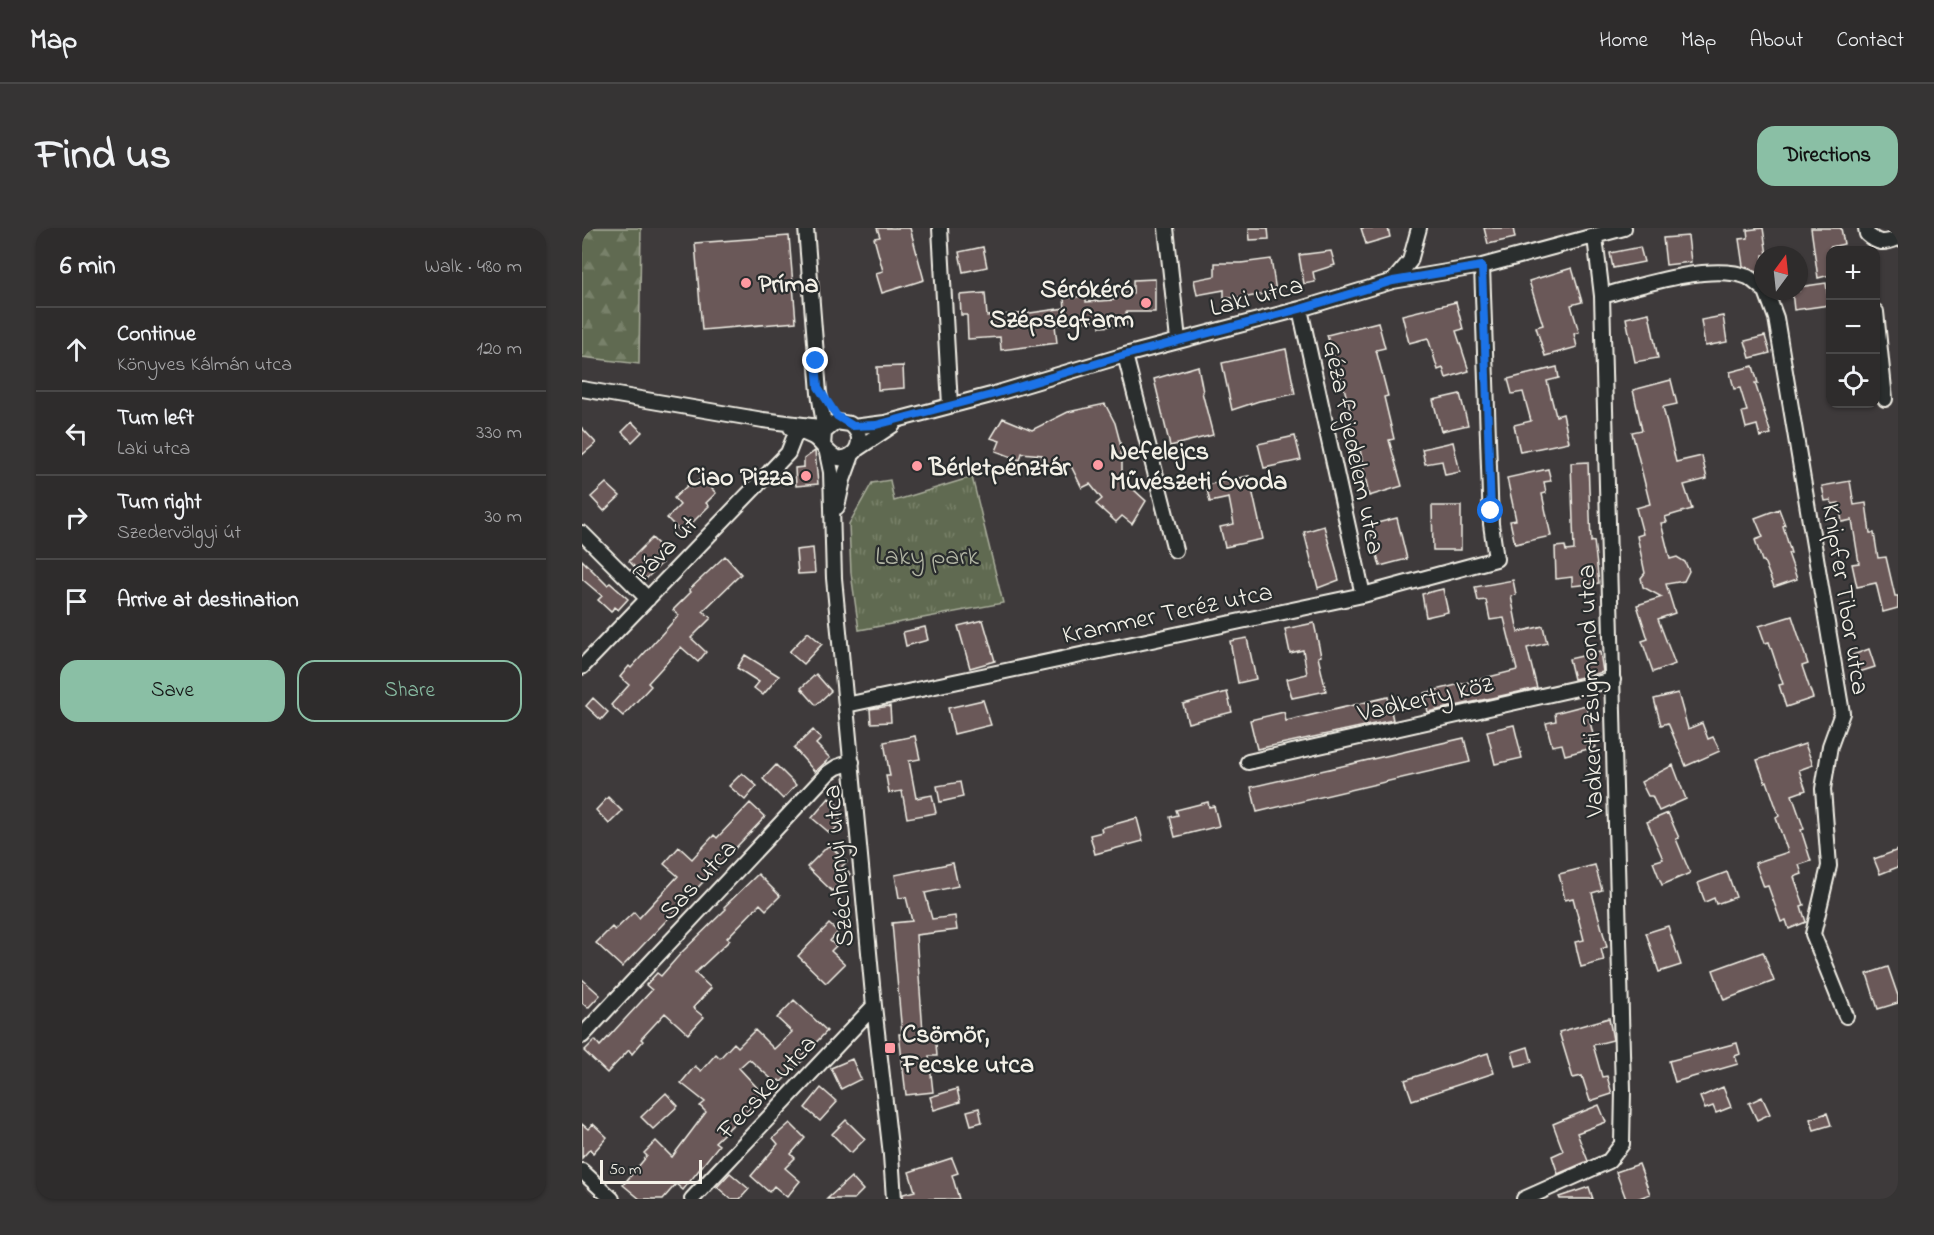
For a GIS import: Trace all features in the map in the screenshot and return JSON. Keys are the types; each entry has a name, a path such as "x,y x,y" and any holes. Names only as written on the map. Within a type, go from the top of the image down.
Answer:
{"street":[{"path":"806,228 818,390 827,428"},
{"path":"940,228 950,405"},
{"path":"1166,228 1178,340"},
{"path":"1393,281 1410,261 1419,228"},
{"name":"Laki utca","path":"849,424 876,425 902,419 1393,281 1482,266 1624,228"},
{"path":"1867,231 1876,242 1884,243 1898,238"},
{"path":"1867,231 1869,246"},
{"name":"Vadkerti Zsigmond utca","path":"1532,1197 1609,1161 1622,1144 1623,1090 1602,296 1595,237"},
{"name":"Krammer Teréz utca","path":"846,705 1363,595 1496,559 1491,524 1482,266"},
{"name":"Knipfer Tibor utca","path":"1602,296 1678,275 1726,273 1749,278 1754,282"},
{"name":"Knipfer Tibor utca","path":"1769,300 1776,318 1842,713 1830,746 1823,789 1829,866 1813,934 1846,1016"},
{"name":"Géza fejedelem utca","path":"1300,309 1363,595"},
{"path":"1880,354 1885,399"},
{"path":"1125,355 1175,550"},
{"path":"582,389 792,426 827,428"},
{"path":"792,426 811,436 831,456 842,458 854,452 859,435 833,411 818,390"},
{"path":"792,426 807,415 813,407 818,390"},
{"name":"Laki utca","path":"854,452 902,419"},
{"path":"825,449 823,436 827,428 836,422 849,424"},
{"name":"Páva út","path":"582,668 788,453 792,426"},
{"name":"Széchenyi utca","path":"825,449 831,472 834,578 894,1199"},
{"name":"Széchenyi utca","path":"831,528 843,480 854,452"},
{"path":"582,533 648,599"},
{"name":"Vadkerty köz","path":"1248,762 1613,680"},
{"name":"Sas utca","path":"582,1036 828,774 837,767 852,762"},
{"name":"Fecske utca","path":"692,1199 874,1006"},
{"path":"582,1171 612,1199"}],"green space":[{"path":"582,228 641,228 639,364 582,357"},
{"name":"Laky park","path":"972,477 1003,603 859,630 851,573 849,524 872,483 890,480 894,501"}],"building":[{"path":"877,228 910,228 924,280 882,293 876,273 883,271 874,238 880,237"},
{"path":"1249,228 1268,228 1269,239 1250,240"},
{"path":"1361,228 1388,228 1390,237 1366,244"},
{"path":"1484,228 1513,228 1515,238 1488,244"},
{"path":"1763,228 1766,246 1754,246 1754,271 1743,266 1739,239 1748,238 1747,230"},
{"path":"1811,228 1841,228 1844,244 1826,246 1826,276 1818,278"},
{"name":"Príma","path":"789,236 796,322 702,330 695,243"},
{"path":"1688,236 1691,262 1666,265 1663,238"},
{"path":"983,247 987,267 963,272 959,252"},
{"path":"1640,247 1644,262 1613,268 1610,253"},
{"path":"1331,251 1335,265 1313,272 1315,282 1304,284 1299,255"},
{"path":"1271,259 1276,292 1242,298 1224,298 1224,290 1197,295 1194,280 1215,276 1215,263 1241,263"},
{"path":"1572,268 1582,302 1571,305 1579,332 1574,334 1577,347 1545,356 1536,327 1543,325 1529,281"},
{"path":"1155,279 1155,312 1126,312 1127,325 1100,327 1099,320 1055,325 1057,343 1001,350 1000,337 968,339 967,315 961,315 960,295 985,293 987,316 1030,313 1065,308 1064,298 1086,296 1086,302 1114,300 1114,294 1133,293 1133,280"},
{"path":"1826,283 1826,305 1794,310 1793,300 1808,300 1808,286"},
{"path":"1456,302 1463,329 1456,331 1469,371 1446,378 1443,368 1438,370 1428,338 1409,343 1402,315"},
{"path":"1649,313 1658,358 1635,362 1626,318"},
{"path":"1723,316 1727,342 1705,346 1701,320"},
{"path":"1378,322 1385,348 1376,350 1388,396 1384,397 1394,439 1389,440 1402,486 1369,496 1360,449 1354,450 1347,423 1353,421 1327,335"},
{"path":"1765,336 1770,353 1750,358 1745,341"},
{"path":"1286,349 1295,394 1259,401 1232,410 1222,363"},
{"path":"903,366 904,388 878,390 877,367"},
{"path":"1198,366 1213,435 1170,446 1154,379"},
{"path":"1753,366 1758,383 1755,383 1771,434 1760,437 1757,425 1746,428 1742,412 1747,411 1740,388 1734,389 1730,372"},
{"path":"1557,367 1559,378 1547,381 1556,416 1563,414 1569,442 1520,452 1514,425 1531,421 1523,392 1512,394 1508,379"},
{"path":"1671,380 1677,404 1663,407 1676,462 1702,456 1707,479 1684,485 1692,509 1665,517 1667,522 1661,523 1670,559 1677,557 1685,562 1689,571 1684,581 1666,584 1675,613 1658,619 1675,664 1653,672 1642,641 1648,639 1637,605 1662,597 1643,587 1641,578 1645,573 1637,536 1643,534 1636,508 1650,504 1632,432 1642,430 1633,390"},
{"path":"1460,394 1468,425 1441,431 1433,400"},
{"name":"Nefelejcs Művészeti Óvoda","path":"1105,404 1115,423 1120,442 1122,479 1146,501 1132,524 1122,516 1116,522 1096,504 1102,499 1090,484 1082,488 1070,464 1042,463 1042,455 1022,453 1020,460 996,451 1000,441 991,438 1003,418 1032,430 1068,412"},
{"path":"632,422 642,432 632,442 622,432"},
{"path":"582,428 596,443 582,455"},
{"path":"1295,436 1301,460 1264,468 1258,444"},
{"path":"1453,442 1460,472 1445,475 1442,461 1425,464 1422,449"},
{"name":"Ciao Pizza","path":"815,451 818,484 796,486 795,468 804,467 804,459"},
{"path":"1588,462 1591,542 1594,541 1599,583 1572,586 1572,577 1556,579 1555,547 1565,546 1566,551 1574,550 1571,463"},
{"path":"1548,469 1551,481 1544,482 1546,493 1542,494 1551,536 1515,544 1510,521 1516,520 1507,478"},
{"path":"1249,476 1263,539 1225,547 1220,527 1234,524 1229,498 1210,502 1206,485"},
{"path":"701,478 716,493 706,503 709,506 682,533 667,518 680,505 674,498 688,485 691,488"},
{"path":"1850,481 1854,505 1866,503 1870,533 1874,533 1878,558 1886,557 1895,596 1898,596 1898,608 1883,612 1876,583 1857,587 1852,564 1859,563 1852,520 1842,522 1839,503 1832,504 1831,500 1825,501 1822,486"},
{"path":"606,483 620,496 604,511 591,497"},
{"path":"1432,506 1461,506 1461,550 1433,550"},
{"path":"1779,509 1791,553 1788,553 1797,579 1774,587 1755,540 1763,537 1755,518"},
{"path":"1397,518 1407,559 1380,566 1369,525"},
{"path":"1324,526 1339,580 1318,588 1304,532"},
{"path":"652,538 661,547 654,554 662,563 646,579 629,561"},
{"path":"813,548 815,573 798,574 796,550"},
{"path":"725,556 741,574 703,611 711,618 691,638 706,652 698,662 681,647 648,683 651,686 623,716 611,705 629,685 620,677 679,615 673,610 691,592 689,590"},
{"path":"582,560 607,585 610,583 628,599 618,610 614,607 611,612 598,600 602,596 582,579"},
{"path":"1513,580 1516,595 1511,596 1518,632 1543,626 1547,643 1527,648 1537,688 1428,712 1424,693 1517,670 1504,618 1490,620 1486,600 1478,601 1475,587"},
{"path":"1443,589 1448,612 1426,617 1422,594"},
{"path":"1792,616 1808,664 1802,666 1813,698 1786,707 1779,685 1783,684 1769,642 1765,643 1759,626"},
{"path":"983,620 995,661 970,668 958,626"},
{"path":"1314,623 1321,656 1318,657 1326,691 1292,698 1287,679 1307,674 1303,650 1290,653 1285,629"},
{"path":"925,627 928,640 906,646 903,632"},
{"path":"808,632 822,644 803,664 789,652"},
{"path":"1247,638 1256,679 1238,683 1230,641"},
{"path":"1869,649 1875,667 1859,672 1853,655"},
{"path":"1600,652 1603,672 1574,679 1569,659"},
{"path":"745,655 779,676 763,695 754,688 759,682 737,668"},
{"path":"816,674 831,691 816,705 801,688"},
{"path":"1227,692 1232,712 1188,723 1183,704"},
{"path":"1678,693 1688,729 1702,723 1708,739 1713,737 1720,751 1686,766 1668,723 1661,725 1654,699"},
{"path":"1388,697 1393,720 1257,749 1250,720 1284,712 1286,721"},
{"path":"593,698 608,712 601,720 586,706"},
{"path":"983,700 991,725 954,734 948,708"},
{"path":"1586,705 1596,747 1565,755 1562,744 1552,746 1546,723 1556,721 1555,713"},
{"path":"890,706 891,722 871,723 870,709"},
{"path":"1514,725 1522,758 1495,764 1487,731"},
{"path":"813,730 821,739 816,744 830,758 815,772 794,748"},
{"path":"915,736 920,759 909,761 916,798 932,795 936,813 907,818 902,791 889,793 886,776 890,776 884,742"},
{"path":"1464,738 1470,762 1257,812 1251,787"},
{"path":"1805,744 1813,765 1799,770 1806,790 1792,795 1804,829 1801,830 1811,861 1799,865 1802,874 1794,877 1804,905 1801,906 1806,922 1789,929 1786,920 1781,922 1768,886 1764,887 1755,863 1788,852 1776,818 1779,816 1757,760"},
{"path":"776,765 796,785 783,799 763,779"},
{"path":"1673,765 1686,799 1659,811 1652,796 1648,796 1641,782"},
{"path":"742,773 757,786 745,800 729,786"},
{"path":"960,782 963,797 940,802 937,786"},
{"path":"608,797 622,811 609,824 596,810"},
{"path":"829,798 842,809 837,816 842,821 831,834 812,818"},
{"path":"1208,802 1209,807 1214,806 1219,826 1175,837 1170,817 1178,815 1176,810"},
{"path":"750,803 765,817 622,967 596,943 612,927 615,930 634,912 639,918 678,876 664,864 679,847 692,859 714,835 717,838"},
{"path":"1668,813 1690,873 1662,885 1653,862 1663,859 1647,822"},
{"path":"1137,818 1143,841 1095,854 1090,835 1102,832 1101,828"},
{"path":"829,845 847,862 842,866 850,874 832,891 807,867"},
{"path":"1898,850 1898,867 1880,874 1874,859"},
{"path":"953,863 958,886 925,893 932,919 955,916 957,930 916,935 923,1032 935,1031 937,1056 929,1056 933,1092 906,1095 899,1034 902,1034 892,923 912,921 906,897 899,898 895,875"},
{"path":"1595,865 1602,890 1592,893 1607,947 1601,949 1604,961 1581,967 1575,942 1584,940 1573,898 1565,900 1559,874"},
{"path":"1727,872 1736,897 1716,904 1714,898 1705,902 1698,883"},
{"path":"758,874 780,896 766,910 760,904 727,938 730,940 695,973 711,988 693,1008 704,1017 688,1034 665,1013 641,1039 643,1041 632,1054 629,1050 607,1073 584,1051 595,1040 600,1046 652,990 646,985 657,973 661,976 726,909 724,907"},
{"path":"829,924 838,932 830,941 836,946 831,951 845,964 826,983 798,956"},
{"path":"1668,926 1681,965 1659,972 1646,933"},
{"path":"1763,952 1774,981 1724,1000 1713,970"},
{"path":"1888,967 1898,996 1898,1003 1878,1009 1867,974"},
{"path":"582,979 600,995 588,1008 582,1003"},
{"path":"794,1000 827,1031 781,1082 779,1080 776,1083 749,1059 739,1068 764,1095 715,1142 719,1145 683,1190 676,1184 663,1199 640,1199 623,1185 647,1156 644,1153 656,1141 672,1157 706,1112 700,1106 705,1102 681,1083 695,1066 701,1071 716,1054 720,1058 734,1043 738,1047 755,1030 774,1049 792,1032 777,1018"},
{"path":"1609,1018 1613,1040 1593,1045 1602,1077 1607,1076 1612,1094 1590,1101 1582,1076 1573,1078 1559,1032"},
{"path":"1737,1043 1740,1054 1735,1056 1738,1064 1675,1082 1669,1061"},
{"path":"1528,1047 1532,1062 1516,1066 1512,1052"},
{"path":"1488,1053 1494,1073 1412,1100 1405,1080"},
{"path":"852,1059 861,1079 841,1089 831,1068"},
{"path":"1723,1087 1731,1107 1716,1113 1713,1106 1705,1109 1700,1097"},
{"path":"821,1088 837,1102 820,1121 805,1108"},
{"path":"957,1089 960,1102 934,1110 930,1097"},
{"path":"666,1093 678,1106 653,1129 641,1117"},
{"path":"1762,1097 1770,1114 1757,1120 1749,1103"},
{"path":"1599,1105 1606,1122 1577,1133 1588,1161 1558,1174 1552,1156 1563,1151 1553,1124"},
{"path":"979,1108 982,1122 971,1125 967,1111"},
{"path":"1827,1113 1831,1125 1814,1130 1810,1119"},
{"path":"846,1120 865,1139 851,1153 832,1134"},
{"path":"790,1123 805,1138 791,1154 795,1158 785,1168 800,1181 787,1197 774,1186 769,1192 751,1176 778,1144 773,1138"},
{"path":"582,1124 588,1129 593,1124 607,1137 593,1153 590,1149 582,1158"},
{"path":"952,1158 958,1173 952,1175 959,1199 903,1199 903,1194 915,1191 909,1172"},
{"path":"1639,1164 1650,1194 1637,1199 1626,1199 1616,1172"},
{"path":"730,1173 749,1189 740,1199 731,1199 717,1187"},
{"path":"851,1177 863,1190 854,1199 827,1199"},
{"path":"1589,1187 1593,1199 1560,1199 1559,1197"}],"place":[{"name":"Príma","path":"746,283"},
{"name":"Sérókéró Szépségfarm","path":"1146,303"},
{"name":"Nefelejcs Művészeti Óvoda","path":"1098,465"},
{"name":"Bérletpénztár","path":"917,466"},
{"name":"Ciao Pizza","path":"806,476"},
{"name":"Csömör, Fecske utca","path":"890,1048"}],"route":[{"path":"816,361 818,387 837,416 853,426 876,425 991,395 1178,340 1300,309 1393,281 1482,266 1491,511"}]}
